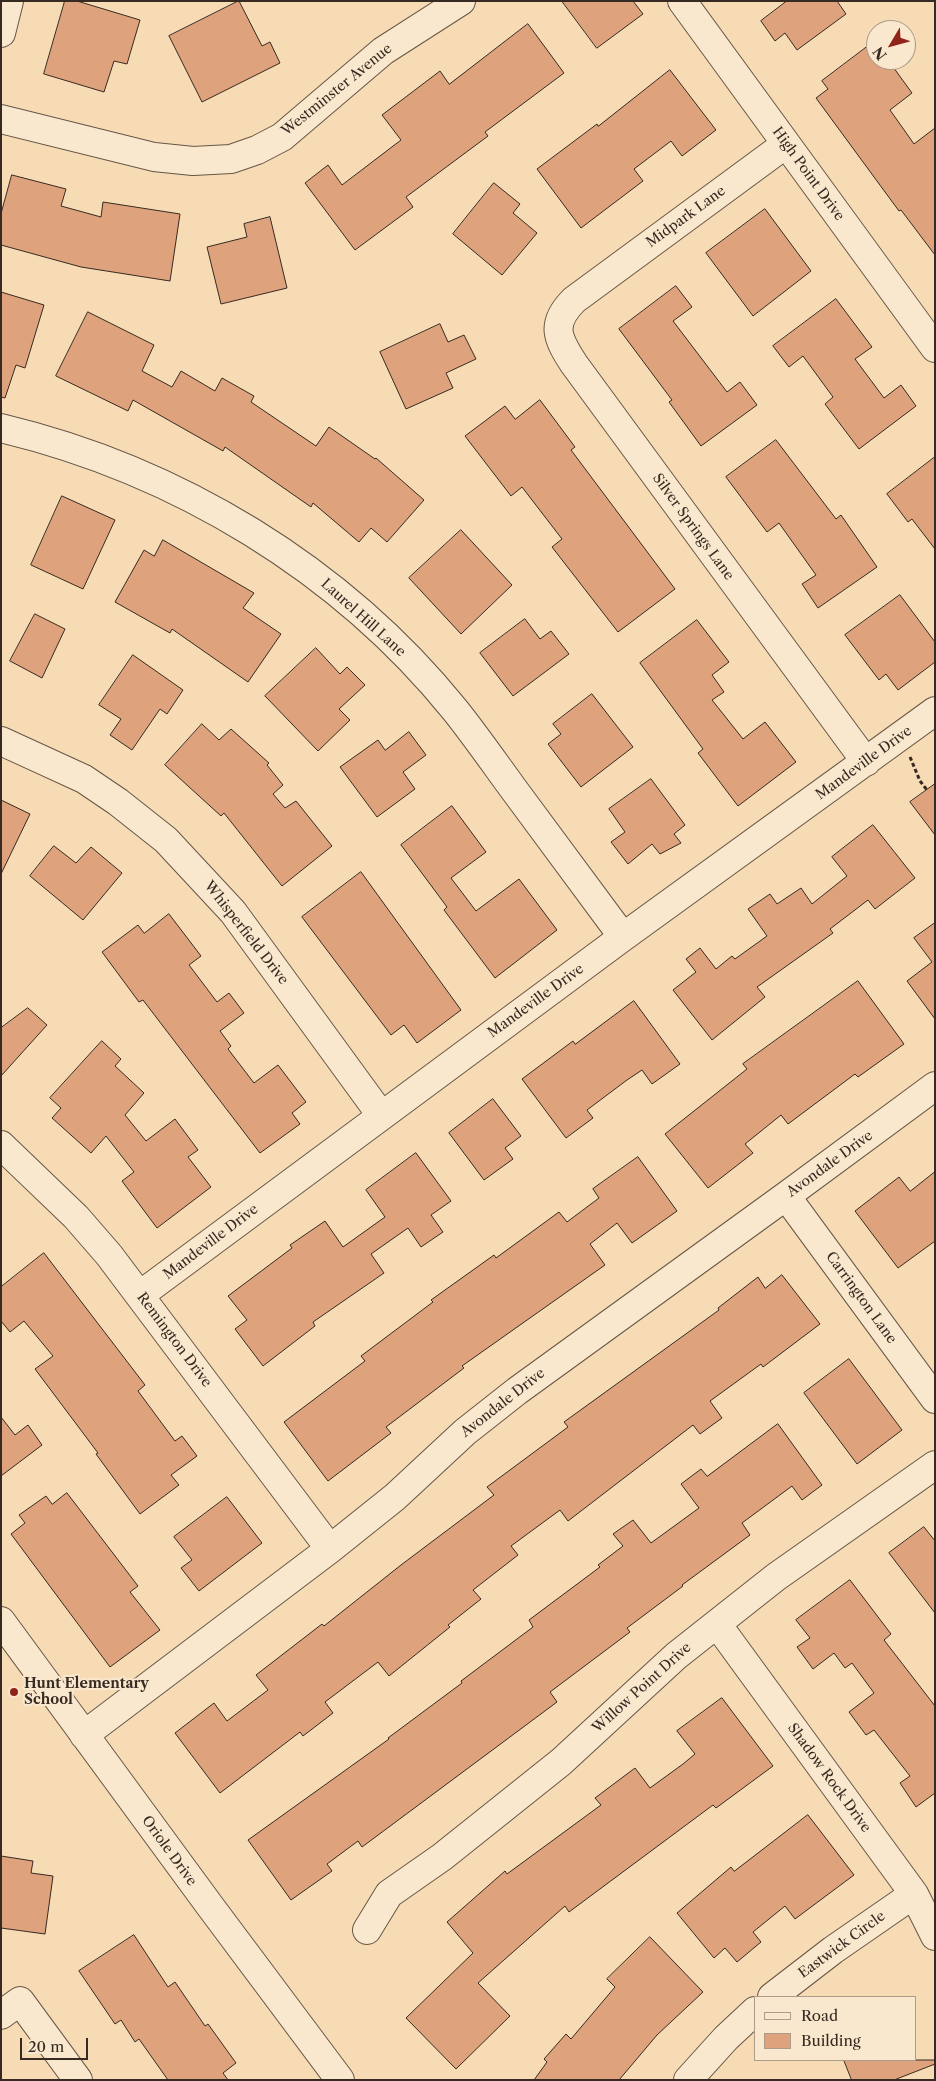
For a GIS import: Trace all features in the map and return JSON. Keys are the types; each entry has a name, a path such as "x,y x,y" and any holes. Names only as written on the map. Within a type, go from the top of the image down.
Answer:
{"street":[{"path":"1,33 9,1"},
{"name":"Westminster Avenue","path":"1,119 154,157 193,161 231,158 257,150 282,136 382,51 461,1"},
{"name":"High Point Drive","path":"682,1 935,348"},
{"name":"Midpark Lane","path":"586,290 786,144"},
{"name":"Silver Springs Lane","path":"586,290 564,310 558,322 559,335 563,346 574,364 866,762"},
{"name":"Laurel Hill Lane","path":"1,428 80,450 124,467 185,495 234,521 278,548 325,582 372,623 410,660 454,710 624,937"},
{"name":"Mandeville Drive","path":"140,1295 624,937 935,711"},
{"name":"Whisperfield Drive","path":"1,741 84,779 118,802 166,840 232,912 382,1115"},
{"name":"Avondale Drive","path":"84,1734 330,1549 395,1497 465,1432 517,1390 935,1086"},
{"name":"Remington Drive","path":"1,1145 76,1217 109,1255 330,1549"},
{"name":"Carrington Lane","path":"786,1196 935,1399"},
{"name":"Willow Point Drive","path":"367,1930 389,1894 442,1856 561,1762 676,1656 776,1577 935,1465"},
{"name":"Oriole Drive","path":"1,1621 340,2080"},
{"name":"Shadow Rock Drive","path":"717,1624 914,1894 935,1936"},
{"name":"Eastwick Circle","path":"773,1996 833,1950 914,1894"},
{"path":"11,2008 78,2080"},
{"path":"688,2080 726,2038 754,2012"}],"path":[{"path":"896,739 908,752 920,781 927,790"}],"building":[{"path":"65,1 77,1 140,20 127,64 114,61 104,92 44,74"},
{"path":"239,1 262,46 270,42 280,63 202,102 169,36"},
{"path":"562,1 633,1 643,14 597,48"},
{"path":"787,1 837,1 846,14 797,50 785,33 775,41 761,21"},
{"path":"528,24 564,73 485,132 488,136 406,197 413,207 355,250 305,183 328,165 342,185 401,140 382,115 440,71 449,84"},
{"path":"866,48 866,70 895,70 912,93 890,110 914,144 935,128 935,255 901,210 899,211 816,98 828,89 822,81"},
{"path":"670,70 716,130 682,156 671,141 634,169 643,181 581,228 537,169 597,124 598,126"},
{"path":"12,175 66,189 61,206 101,217 103,202 180,214 170,281 81,267 1,245 1,214"},
{"path":"494,183 520,204 513,213 537,233 502,275 453,234"},
{"path":"765,209 811,271 753,316 706,253"},
{"path":"270,217 287,288 221,304 207,247 247,237 244,224"},
{"path":"676,286 692,307 673,321 727,392 740,382 757,405 701,446 669,402 672,400 619,329"},
{"path":"1,292 44,305 25,368 16,365 5,398 1,397"},
{"path":"836,299 872,347 855,359 884,398 901,385 916,406 859,449 825,404 833,397 803,356 789,367 773,346"},
{"path":"88,312 154,345 142,371 172,387 181,371 215,391 222,378 254,396 251,402 316,446 329,427 376,458 424,500 387,542 371,528 359,542 313,503 311,507 225,447 223,451 133,400 128,411 56,376"},
{"path":"440,324 448,342 464,335 476,359 446,373 453,388 406,409 380,352"},
{"path":"540,400 575,447 571,450 675,589 618,632 552,547 562,539 522,487 511,496 465,436 505,406 515,419"},
{"path":"776,440 836,519 841,515 877,567 818,608 802,584 816,575 779,523 767,532 726,477"},
{"path":"935,457 935,549 912,519 908,522 887,494"},
{"path":"62,496 115,520 83,589 31,565"},
{"path":"461,530 512,585 461,634 409,578"},
{"path":"163,540 254,593 243,608 281,634 248,682 172,629 170,633 115,602 144,550 154,556"},
{"path":"900,595 935,642 935,662 898,690 886,674 879,680 845,635"},
{"path":"35,614 65,629 42,678 10,661"},
{"path":"525,619 540,639 551,631 569,654 513,696 480,653"},
{"path":"697,620 729,662 712,675 724,692 712,700 743,739 765,722 796,762 738,806 698,753 703,749 640,663"},
{"path":"316,648 340,674 347,667 365,685 339,709 350,720 318,751 265,696"},
{"path":"133,655 183,690 167,714 160,709 132,750 110,735 121,719 99,705"},
{"path":"592,694 633,747 581,787 548,744 561,734 553,724"},
{"path":"202,724 219,740 231,729 269,763 267,765 283,785 273,794 285,808 296,801 332,846 282,886 224,813 221,816 165,765"},
{"path":"409,732 426,755 403,772 415,789 377,817 340,767 378,740 385,750"},
{"path":"651,779 685,825 674,834 681,843 660,854 652,844 628,864 611,842 625,832 609,809"},
{"path":"935,784 935,835 910,802"},
{"path":"1,800 30,814 1,874"},
{"path":"452,806 486,852 451,878 476,911 519,879 557,930 495,978 444,910 447,907 401,845"},
{"path":"873,825 915,878 875,909 868,900 830,929 833,933 757,987 765,997 712,1040 673,990 696,972 686,959 700,948 716,969 732,956 735,959 767,936 748,909 770,894 777,904 801,888 812,904 847,876 832,857"},
{"path":"54,846 76,863 91,847 122,873 83,920 30,876"},
{"path":"361,872 461,1010 417,1043 404,1025 391,1035 302,917"},
{"path":"169,914 201,956 189,965 217,1002 229,993 244,1013 220,1031 231,1046 228,1049 254,1083 278,1065 306,1102 292,1113 300,1124 260,1153 143,1000 139,1002 102,952 138,925 144,933"},
{"path":"935,923 935,1019 907,981 932,962 914,938"},
{"path":"858,981 904,1044 858,1077 855,1074 788,1124 781,1115 745,1144 753,1153 708,1188 665,1134 747,1069 743,1064"},
{"path":"634,1001 680,1064 652,1084 642,1070 587,1110 593,1118 566,1138 522,1079 573,1041 575,1044"},
{"path":"28,1008 47,1025 1,1076 1,1028"},
{"path":"102,1041 121,1059 115,1066 144,1093 125,1115 146,1141 175,1119 198,1150 188,1157 211,1187 157,1228 122,1181 134,1172 106,1136 91,1153 52,1118 61,1108 50,1098"},
{"path":"493,1099 521,1136 505,1148 513,1159 484,1180 449,1133"},
{"path":"416,1153 451,1201 431,1215 443,1232 421,1247 408,1228 371,1254 384,1273 313,1322 315,1326 263,1366 235,1329 247,1320 228,1296 292,1248 290,1245 325,1221 343,1247 385,1217 366,1190"},
{"path":"638,1157 677,1211 632,1243 617,1223 590,1244 605,1265 462,1366 464,1368 386,1427 391,1433 328,1481 284,1422 365,1361 361,1356 433,1302 431,1300 494,1255 496,1258 559,1212 567,1222 599,1198 593,1189"},
{"path":"935,1172 935,1241 898,1268 855,1211 899,1177 910,1191"},
{"path":"44,1253 145,1385 138,1391 175,1441 182,1436 197,1456 171,1475 179,1485 140,1514 96,1454 98,1453 35,1369 53,1356 24,1321 10,1332 1,1321 1,1287"},
{"path":"782,1275 820,1324 763,1367 761,1364 710,1401 722,1418 700,1434 693,1425 568,1521 560,1510 511,1546 518,1555 473,1590 481,1599 448,1625 450,1627 389,1676 378,1662 325,1702 333,1713 303,1736 300,1732 220,1793 175,1733 214,1703 227,1721 268,1690 256,1675 322,1624 324,1626 494,1495 487,1487 568,1427 564,1422 719,1310 718,1308 758,1277 765,1288"},
{"path":"849,1359 902,1430 857,1464 804,1393"},
{"path":"1,1417 15,1435 28,1425 42,1445 1,1476"},
{"path":"778,1424 822,1485 802,1500 792,1486 742,1523 750,1535 627,1628 630,1632 550,1692 557,1702 362,1847 358,1841 327,1864 332,1871 291,1900 248,1840 389,1739 462,1683 461,1681 533,1627 529,1620 600,1567 598,1565 623,1546 613,1534 633,1520 651,1543 699,1508 681,1484 701,1469 707,1476"},
{"path":"67,1493 138,1586 130,1592 160,1630 110,1667 11,1534 25,1523 19,1515 46,1496 52,1504"},
{"path":"227,1497 262,1543 199,1591 181,1568 192,1560 174,1537"},
{"path":"924,1527 935,1541 935,1613 889,1553"},
{"path":"850,1580 891,1634 884,1640 935,1706 935,1793 916,1807 900,1783 910,1776 874,1730 866,1735 849,1712 874,1693 852,1663 845,1668 834,1653 813,1669 797,1647 810,1638 796,1620"},
{"path":"722,1698 773,1766 716,1808 713,1805 569,1912 565,1906 478,1983 510,2016 456,2069 406,2018 473,1953 447,1922 505,1871 507,1874 601,1805 595,1798 635,1768 650,1788 683,1764 695,1754 677,1731"},
{"path":"808,1815 854,1875 795,1919 785,1906 753,1932 761,1942 737,1962 725,1948 714,1958 677,1913 731,1867 734,1871"},
{"path":"1,1856 33,1861 31,1873 53,1876 45,1934 1,1928"},
{"path":"134,1935 168,1987 175,1982 205,2026 208,2024 236,2063 223,2073 228,2080 168,2080 139,2039 135,2042 121,2020 115,2024 79,1971"},
{"path":"650,1937 703,1992 657,2035 619,2080 534,2080 547,2062 544,2059 566,2034 571,2039 615,1987 607,1979"},
{"path":"935,2060 935,2064 894,2080 852,2080 844,2061"}],"place":[{"name":"Hunt Elementary School","path":"14,1692"}]}
